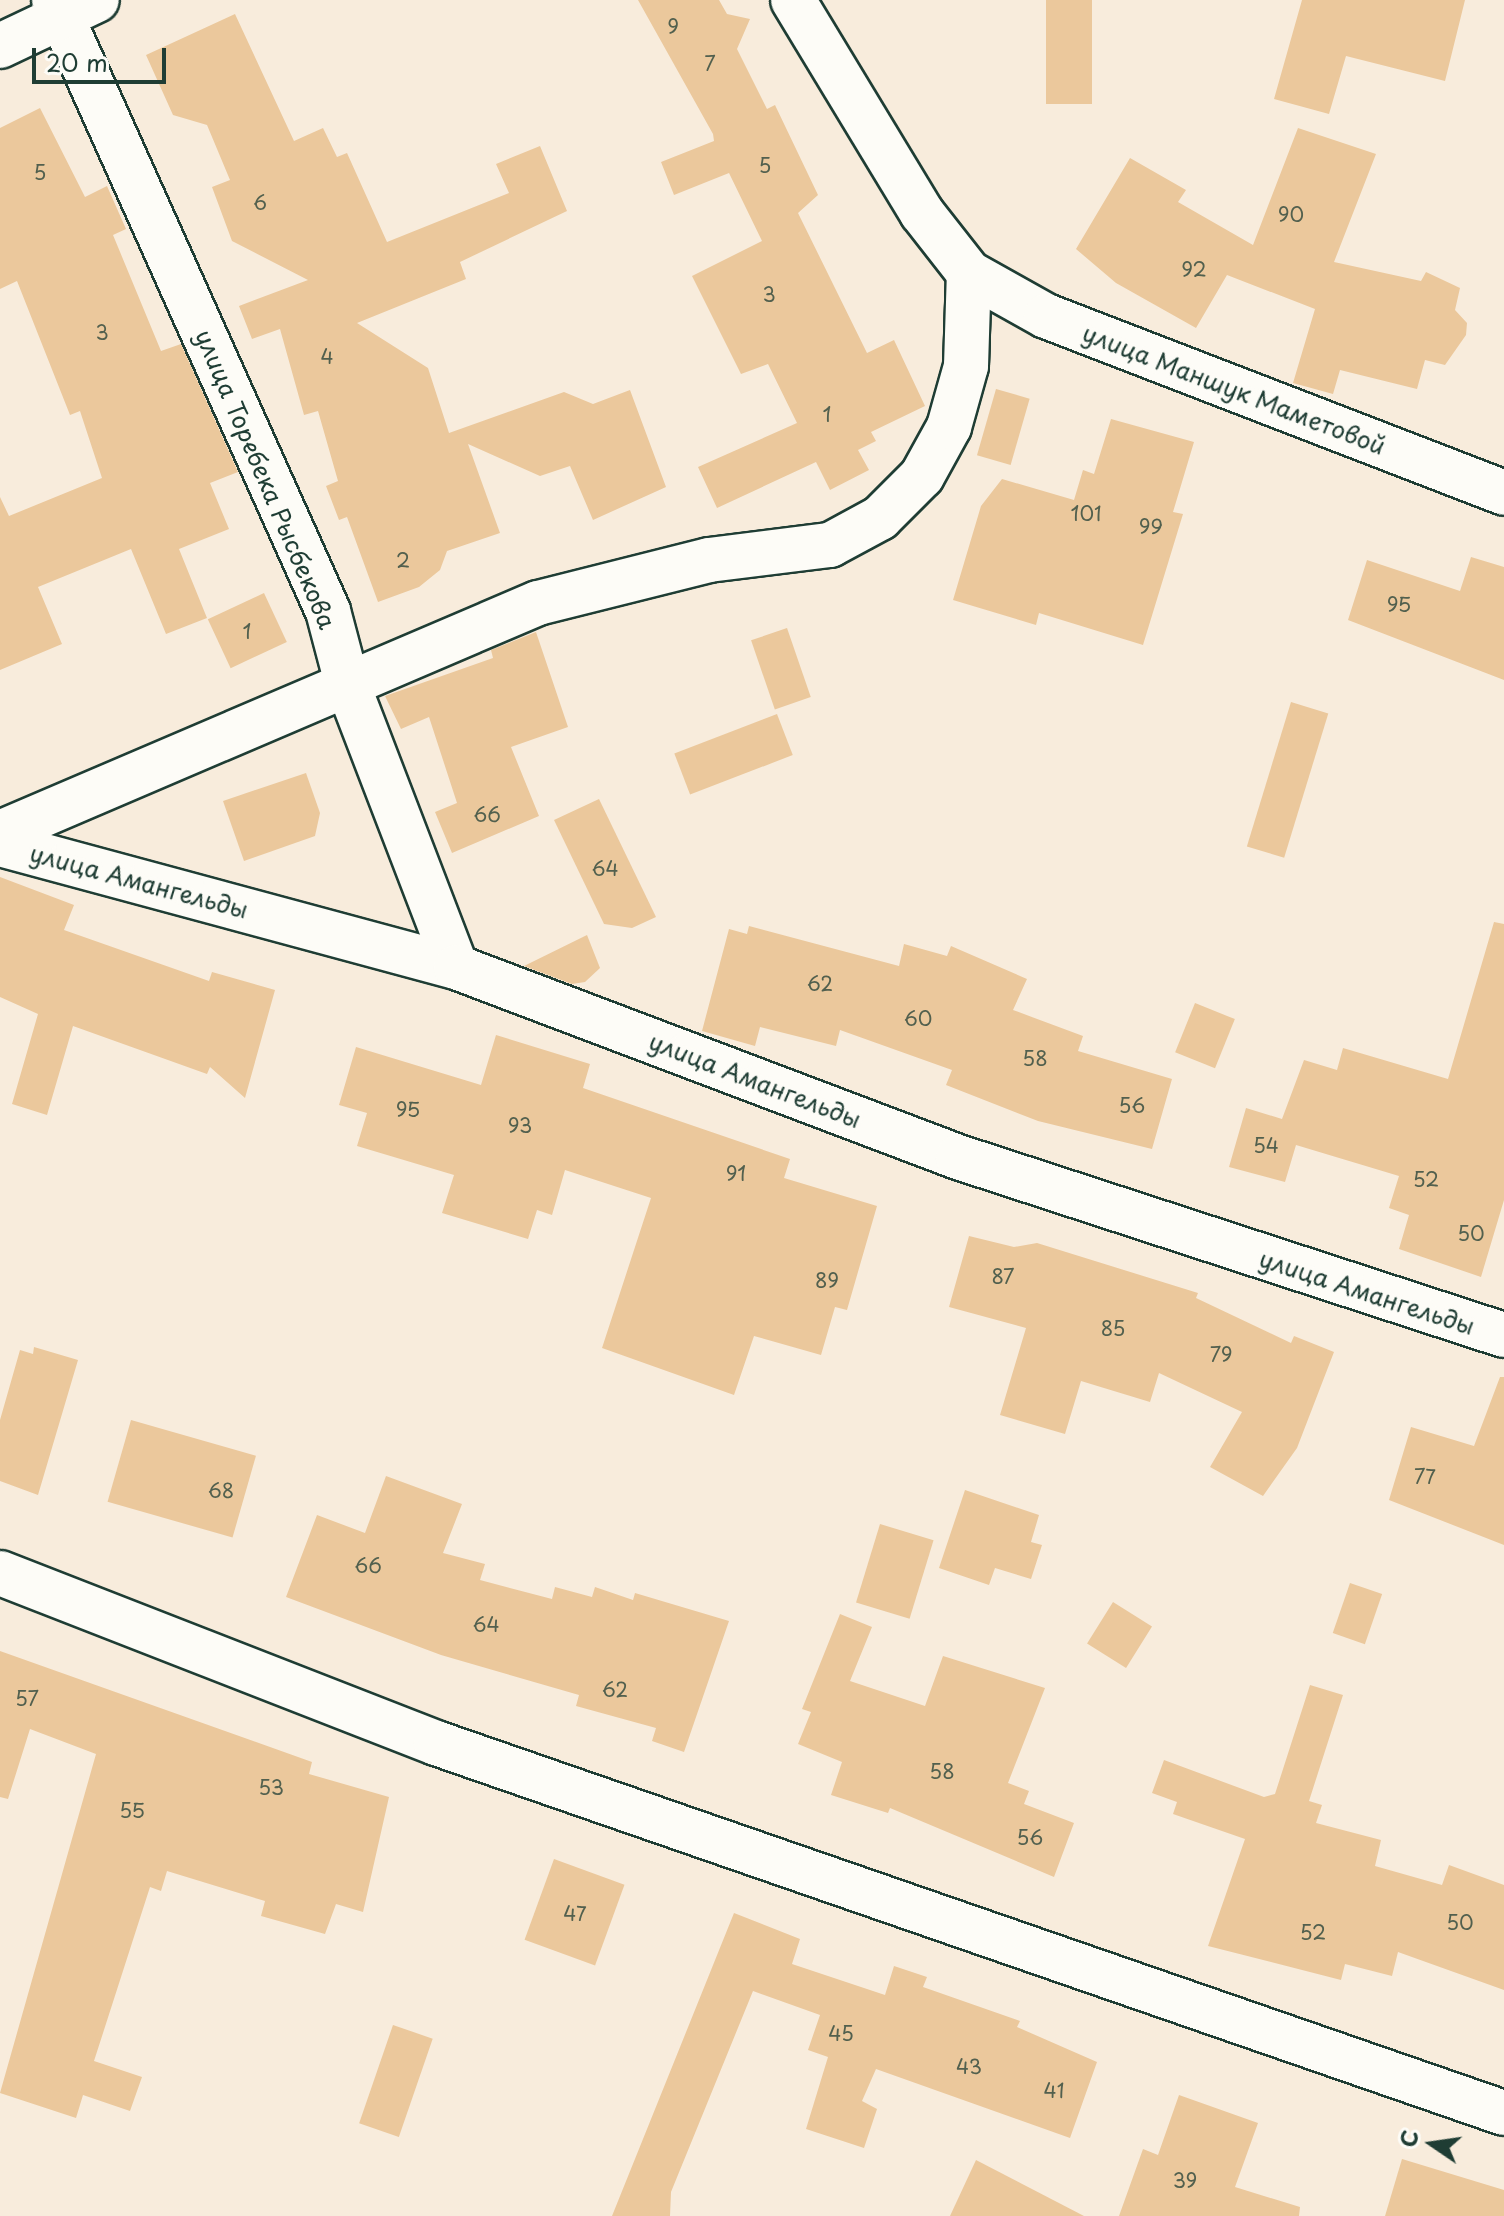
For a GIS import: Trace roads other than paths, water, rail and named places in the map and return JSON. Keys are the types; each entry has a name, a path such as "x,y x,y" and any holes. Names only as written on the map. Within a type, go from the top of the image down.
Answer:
{"street":[{"path":"0,833 538,603 709,560 830,545 880,518 922,476 949,427 966,366 969,273 922,213 793,0"},
{"path":"0,46 71,6"},
{"name":"улица Торебека Рысбекова","path":"71,6 328,611 347,683 456,967"},
{"name":"улица Маншук Маметовой","path":"969,273 1046,316 1504,493"},
{"name":"улица Амангельды","path":"0,844 456,967 958,1157 1504,1335"},
{"path":"0,1573 436,1743 1504,2113"}]}
